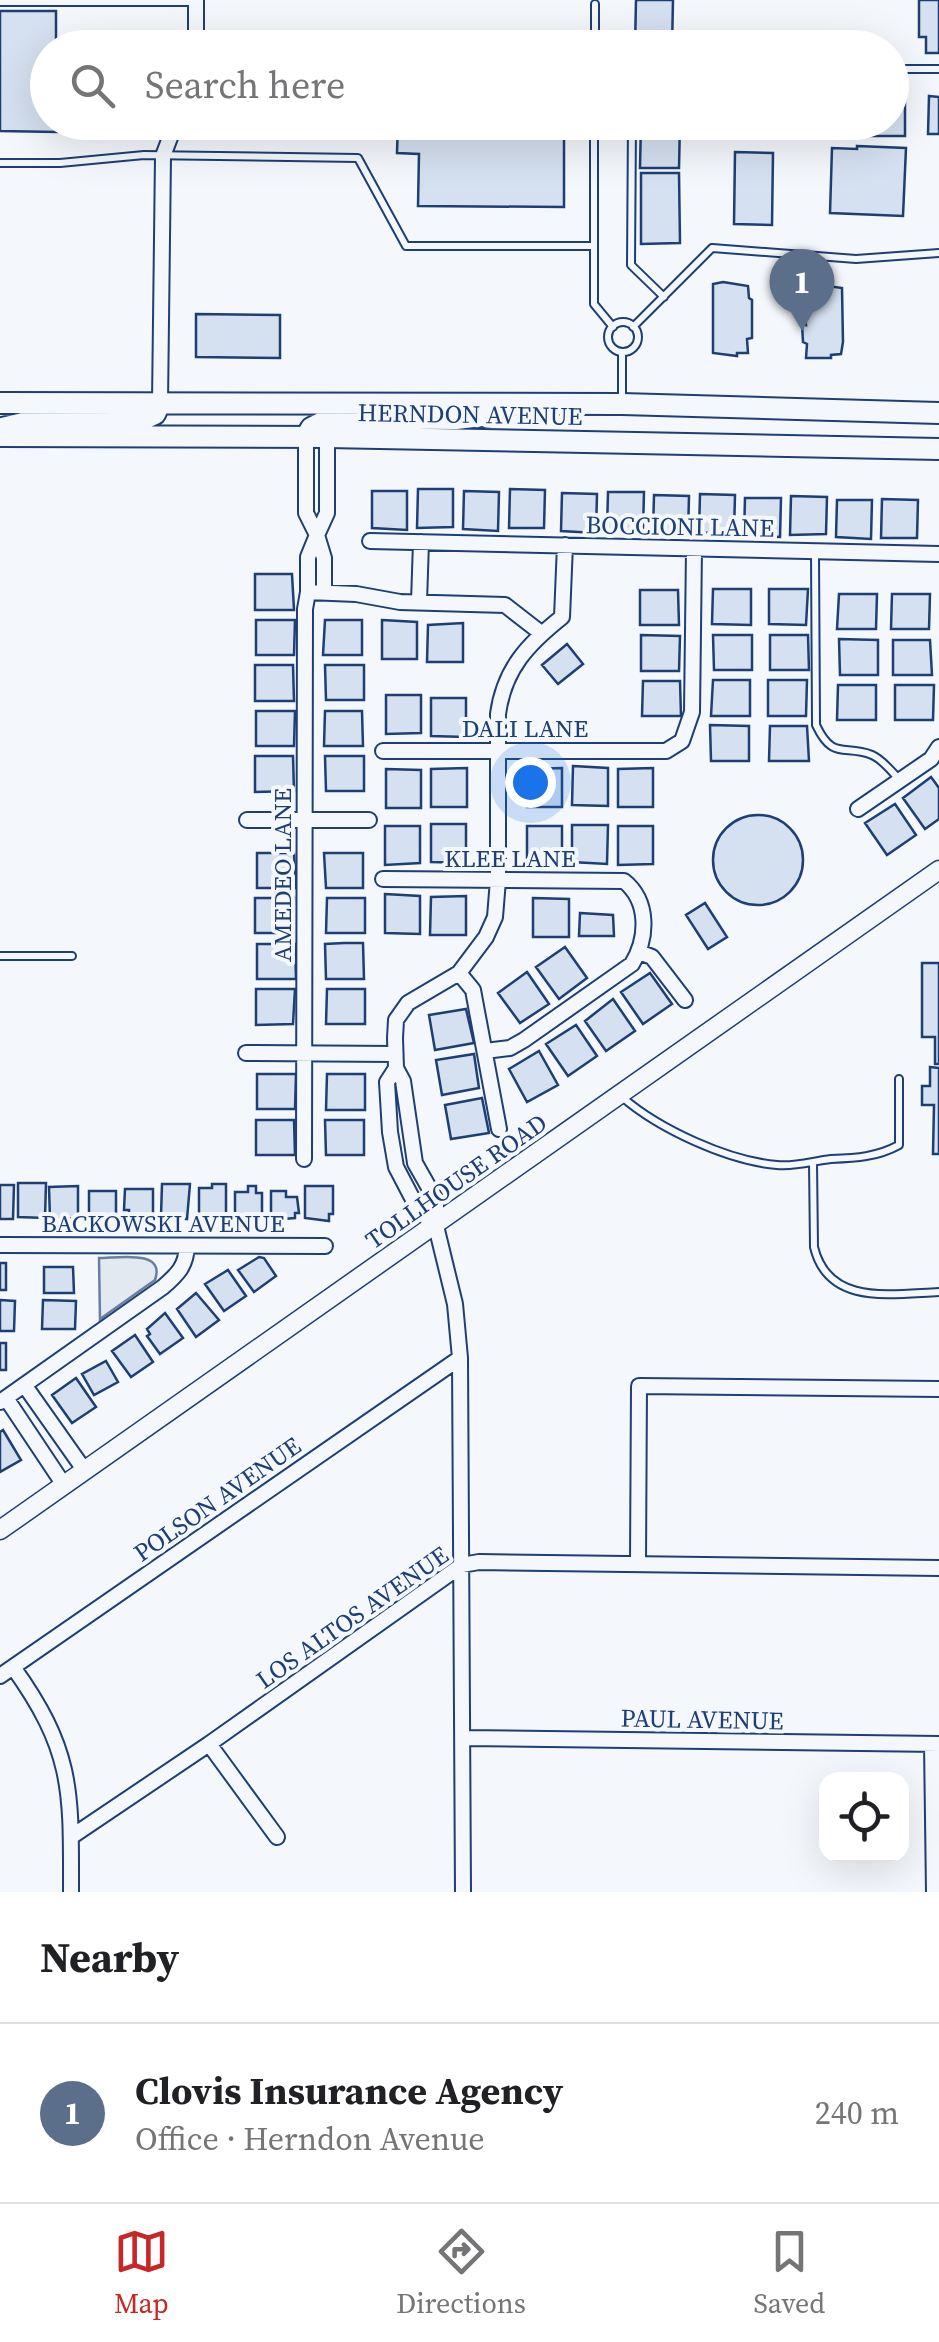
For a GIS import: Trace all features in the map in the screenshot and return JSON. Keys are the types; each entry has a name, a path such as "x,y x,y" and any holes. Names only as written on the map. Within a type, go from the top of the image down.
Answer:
{"main road":[{"name":"HERNDON AVENUE","path":"0,403 622,404 939,413"},
{"path":"0,428 40,419 142,420 155,414 160,403"},
{"path":"316,437 311,428 331,418 456,419 572,404"},
{"name":"HERNDON AVENUE","path":"0,436 316,437 939,449"}],"street":[{"path":"196,1 196,30"},
{"path":"160,403 163,156 169,140"},
{"name":"AMEDEO LANE","path":"316,437 306,513 316,535"},
{"name":"AMEDEO LANE","path":"304,1158 305,609 316,592 308,557 328,513 316,437"},
{"name":"BOCCIONI LANE","path":"370,541 939,554"},
{"path":"420,602 421,542"},
{"path":"436,1226 419,1212 396,1166 387,1082 395,1061 396,1020 408,1003 459,974 486,937 495,916 501,692 524,649 562,617 565,546"},
{"name":"DALI LANE","path":"383,751 666,751 682,741 692,712 694,549"},
{"path":"316,592 420,602 506,604 541,633"},
{"path":"858,809 931,759 939,746"},
{"path":"247,820 368,820"},
{"name":"TOLLHOUSE ROAD","path":"0,1530 939,870"},
{"name":"KLEE LANE","path":"382,879 624,881 644,909 639,952"},
{"path":"485,1050 510,1048 524,1040 632,964 639,952 652,957 685,1000"},
{"path":"459,974 473,990 499,1129"},
{"path":"246,1053 305,1053 395,1061"},
{"path":"395,1061 403,1081 416,1163 436,1200 436,1226 455,1304 460,1358 463,1892"},
{"path":"389,1120 407,1119"},
{"name":"BACKOWSKI AVENUE","path":"0,1245 325,1246"},
{"path":"64,1486 3,1400 164,1288 179,1273 186,1260 187,1246"},
{"name":"POLSON AVENUE","path":"0,1676 460,1358"},
{"path":"25,1386 85,1471"},
{"path":"638,1564 639,1386 939,1389"},
{"name":"LOS ALTOS AVENUE","path":"71,1837 210,1744 462,1565 479,1562 939,1568"},
{"path":"13,1667 47,1716 65,1762 71,1892"},
{"name":"PAUL AVENUE","path":"464,1738 936,1744"},
{"path":"210,1744 277,1838"},
{"path":"934,1892 936,1744"}],"lane":[{"path":"0,2 196,1"},
{"path":"595,4 595,30"},
{"path":"909,69 939,69"},
{"path":"594,140 594,304 613,326"},
{"path":"632,140 631,264 664,297"},
{"path":"0,162 60,163 144,155 358,158 406,246 594,246"},
{"path":"633,326 712,248 856,259 939,252"},
{"path":"622,322 633,326 638,342 632,350 614,349 608,340 613,326 622,322"},
{"path":"622,352 622,404"},
{"path":"815,552 816,725 823,740 836,751 876,756 900,780"},
{"path":"0,956 72,956"},
{"path":"621,1096 646,1117 744,1160 779,1165 862,1157 899,1145 899,1079"},
{"path":"813,1162 814,1247 817,1260 834,1284 850,1292 939,1292"}],"shaded area":[{"path":"138,1257 154,1263 157,1270 155,1280 100,1319 99,1258"}],"building":[{"path":"636,0 673,0 672,30 635,30"},
{"path":"919,0 939,0 939,53 926,53 926,37 919,37"},
{"path":"0,11 56,11 56,30 30,30 30,132 0,131"},
{"path":"929,96 939,97 939,134 928,134"},
{"path":"397,140 564,140 564,207 418,206 419,154 397,153"},
{"path":"641,140 680,140 679,168 640,168"},
{"path":"832,148 906,148 903,216 830,213"},
{"path":"735,152 773,153 772,225 734,224"},
{"path":"641,173 679,173 680,243 641,244"},
{"path":"713,284 748,286 752,300 748,353 737,356 713,353"},
{"path":"815,284 842,288 843,342 841,354 831,358 806,358 803,300 809,300 806,287"},
{"path":"196,314 280,315 280,358 196,357"},
{"path":"418,489 453,489 453,527 417,528"},
{"path":"510,489 545,490 544,528 509,528"},
{"path":"372,491 407,491 407,530 372,528"},
{"path":"464,491 499,492 498,531 463,529"},
{"path":"608,492 644,492 643,530 607,531"},
{"path":"562,493 597,494 596,533 561,531"},
{"path":"700,494 735,495 734,532 699,533"},
{"path":"654,495 689,496 688,535 653,533"},
{"path":"791,496 827,497 826,534 790,535"},
{"path":"745,498 781,498 780,537 744,535"},
{"path":"882,499 918,500 917,538 881,538"},
{"path":"837,500 872,500 871,539 836,537"},
{"path":"255,574 292,574 294,610 255,610"},
{"path":"713,589 751,589 751,625 712,624"},
{"path":"769,589 808,589 806,625 769,624"},
{"path":"640,590 678,590 679,625 640,625"},
{"path":"839,594 877,594 876,629 837,629"},
{"path":"892,594 930,594 929,629 891,629"},
{"path":"256,620 295,620 294,655 256,655"},
{"path":"325,620 362,620 362,655 323,655"},
{"path":"382,620 417,622 417,659 382,659"},
{"path":"463,623 463,662 427,662 428,625"},
{"path":"641,635 680,636 679,671 641,671"},
{"path":"713,635 752,635 752,670 714,670"},
{"path":"770,635 808,635 809,670 770,670"},
{"path":"839,639 878,640 878,675 840,675"},
{"path":"893,640 930,640 932,675 893,675"},
{"path":"567,644 583,664 558,684 542,665"},
{"path":"255,665 293,665 294,701 255,701"},
{"path":"325,665 364,665 364,700 326,700"},
{"path":"713,680 750,680 750,716 711,716"},
{"path":"768,680 807,680 806,716 768,716"},
{"path":"643,681 680,681 681,716 642,716"},
{"path":"838,685 876,685 876,720 837,720"},
{"path":"895,685 934,685 933,720 895,720"},
{"path":"386,695 421,695 421,733 386,734"},
{"path":"431,698 466,698 466,737 431,736"},
{"path":"256,711 295,711 294,746 256,746"},
{"path":"325,711 362,711 363,746 324,746"},
{"path":"710,725 749,726 749,761 711,761"},
{"path":"770,726 807,726 809,761 769,761"},
{"path":"255,756 293,756 294,791 255,792"},
{"path":"325,756 364,756 364,791 326,791"},
{"path":"573,766 608,768 608,806 572,805"},
{"path":"467,768 467,807 431,807 431,769"},
{"path":"562,768 562,807 527,807 527,769"},
{"path":"653,768 653,807 618,807 618,769"},
{"path":"386,769 421,770 421,808 386,808"},
{"path":"931,777 939,788 939,819 925,829 903,798"},
{"path":"895,804 916,835 887,855 865,823"},
{"path":"749,815 767,815 783,822 796,835 803,860 796,885 783,898 767,905 749,905 733,898 720,885 713,869 713,851 720,835 733,822"},
{"path":"431,824 466,824 466,863 431,862"},
{"path":"572,825 608,825 607,864 572,862"},
{"path":"385,826 420,826 420,863 385,865"},
{"path":"527,826 562,826 562,864 527,865"},
{"path":"618,826 653,826 653,864 618,865"},
{"path":"257,853 294,853 296,888 257,888"},
{"path":"324,853 363,853 363,888 326,888"},
{"path":"385,894 420,896 420,934 385,933"},
{"path":"466,896 466,935 430,935 431,897"},
{"path":"255,898 294,898 293,933 255,933"},
{"path":"327,898 365,898 365,933 326,933"},
{"path":"533,898 569,899 569,937 533,937"},
{"path":"705,903 727,937 708,949 686,915"},
{"path":"580,913 613,915 614,936 579,936"},
{"path":"363,943 364,979 326,979 325,944"},
{"path":"257,944 295,944 296,979 257,979"},
{"path":"565,947 587,978 559,999 536,967"},
{"path":"922,963 939,963 939,1064 935,1064 935,1037 922,1037"},
{"path":"527,972 549,1004 520,1023 498,993"},
{"path":"650,973 672,1004 643,1024 621,992"},
{"path":"256,989 295,989 293,1024 256,1025"},
{"path":"327,989 365,989 365,1024 326,1024"},
{"path":"613,999 635,1031 606,1051 585,1021"},
{"path":"466,1009 474,1043 435,1050 429,1015"},
{"path":"576,1025 597,1056 568,1076 546,1044"},
{"path":"539,1051 558,1085 527,1102 509,1069"},
{"path":"474,1054 479,1088 442,1095 436,1060"},
{"path":"930,1067 939,1068 939,1154 933,1154 934,1105 922,1105 922,1086 930,1086"},
{"path":"257,1074 296,1074 295,1109 257,1109"},
{"path":"327,1074 365,1074 365,1110 326,1110"},
{"path":"482,1098 489,1133 451,1139 445,1105"},
{"path":"256,1120 294,1120 295,1155 256,1155"},
{"path":"325,1120 364,1120 364,1155 326,1155"},
{"path":"18,1183 46,1183 45,1218 18,1217"},
{"path":"162,1184 190,1184 187,1219 161,1216"},
{"path":"212,1184 226,1184 226,1220 199,1220 199,1188 212,1188"},
{"path":"0,1185 14,1185 13,1219 0,1219"},
{"path":"78,1186 78,1218 50,1219 49,1187"},
{"path":"248,1186 256,1186 256,1193 262,1193 262,1215 235,1220 235,1192 248,1192"},
{"path":"305,1186 333,1186 333,1214 329,1214 329,1221 305,1218"},
{"path":"125,1189 153,1189 153,1218 129,1216 129,1210 124,1210"},
{"path":"89,1191 116,1191 116,1219 100,1219 89,1213"},
{"path":"271,1191 286,1191 286,1197 297,1197 299,1213 295,1213 295,1218 271,1220"},
{"path":"259,1257 264,1258 276,1276 254,1292 238,1270"},
{"path":"0,1263 6,1263 6,1290 0,1290"},
{"path":"44,1267 73,1267 74,1293 44,1293"},
{"path":"228,1270 246,1296 224,1311 205,1284"},
{"path":"196,1293 219,1320 196,1337 177,1309"},
{"path":"0,1300 15,1301 14,1331 0,1331"},
{"path":"43,1300 76,1301 75,1329 42,1329"},
{"path":"165,1313 183,1338 160,1354 147,1336 147,1329"},
{"path":"135,1335 153,1362 131,1377 112,1351"},
{"path":"0,1343 6,1343 6,1370 0,1370"},
{"path":"106,1361 118,1382 94,1395 82,1374"},
{"path":"76,1378 96,1407 72,1423 52,1395"},
{"path":"3,1430 21,1460 0,1472 0,1432"}],"place":[{"name":"Clovis Insurance Agency","path":"802,331"}]}
